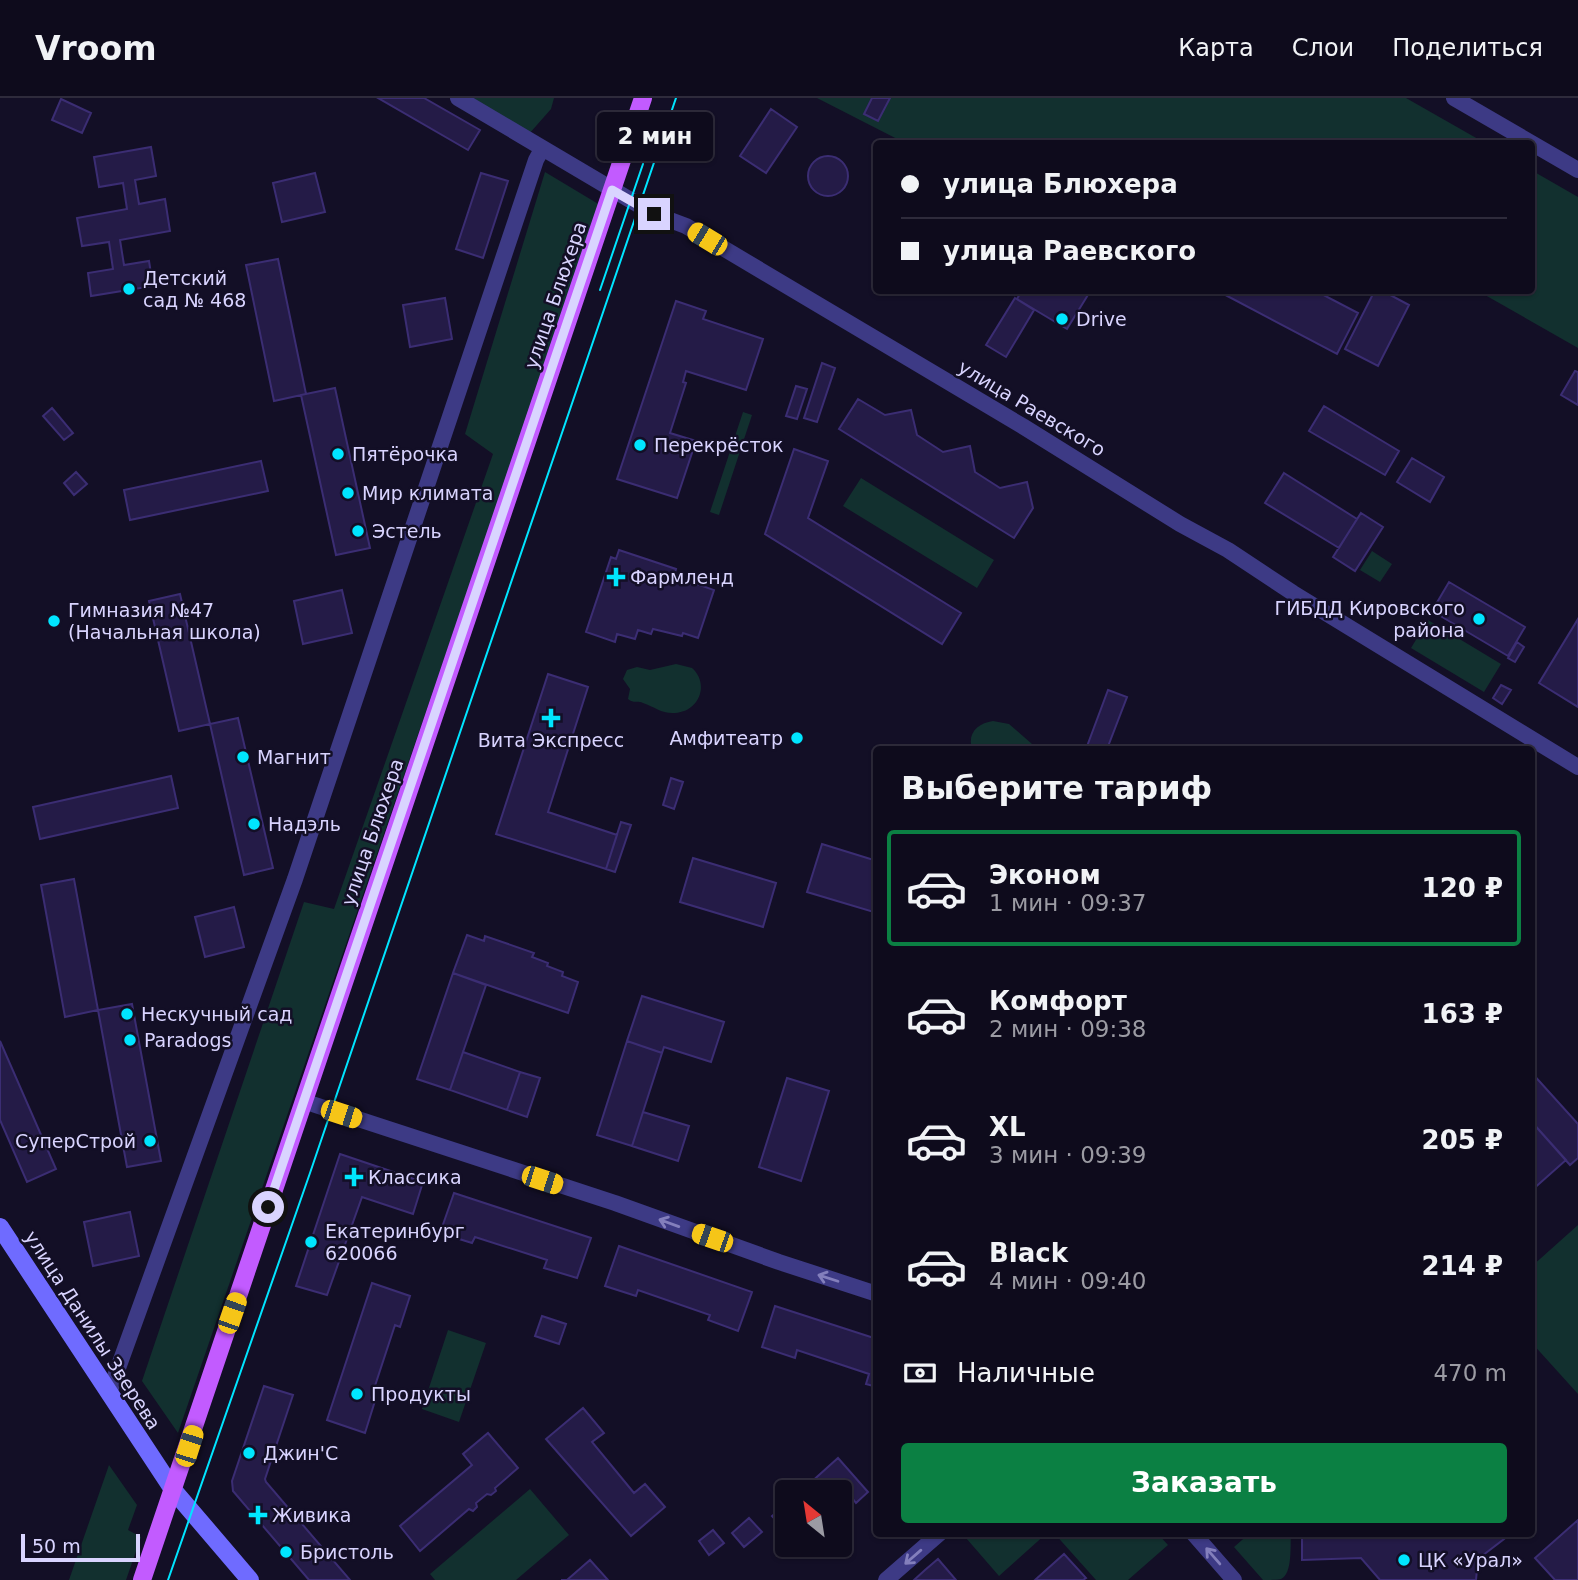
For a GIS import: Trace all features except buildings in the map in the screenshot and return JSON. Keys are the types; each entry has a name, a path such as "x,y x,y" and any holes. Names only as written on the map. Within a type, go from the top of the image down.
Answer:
{"main road":[{"name":"улица Блюхера","path":"142,1580 643,98"},
{"name":"улица Данилы Зверева","path":"0,1227 174,1491 250,1580"}],"street":[{"name":"улица Раевского","path":"458,98 654,214 686,226 953,385 1180,524 1228,550 1293,593 1578,767"},
{"path":"1454,98 1526,140"},
{"path":"1535,145 1578,170"},
{"path":"109,1393 295,879 536,160 542,149"},
{"path":"303,1101 615,1203 873,1293"},
{"path":"886,1580 935,1537"},
{"path":"1196,1537 1234,1580"}],"green space":[{"path":"473,98 554,98 551,109 529,134"},
{"path":"817,98 1406,98 1480,140 899,140"},
{"path":"545,172 600,205 178,1433 142,1381 304,902 334,909 493,454 465,434"},
{"path":"1535,172 1578,197 1578,348 1483,294 1535,294"},
{"path":"743,412 752,415 719,515 710,512"},
{"path":"861,478 994,560 977,588 843,506"},
{"path":"1372,551 1392,564 1380,582 1360,570"},
{"path":"1428,620 1501,664 1484,692 1411,648"},
{"path":"676,664 692,668 700,682 699,696 690,708 670,713 628,699 630,689 623,679 627,670 637,667 650,670"},
{"path":"993,721 1009,724 1032,744 1039,746 972,746 972,734 983,724"},
{"path":"1578,1225 1578,1394 1535,1346 1535,1263"},
{"path":"448,1330 486,1343 459,1422 422,1409"},
{"path":"109,1465 137,1505 128,1530 141,1537 126,1580 69,1580"},
{"path":"530,1489 569,1535 516,1580 435,1580 430,1574"},
{"path":"967,1537 1043,1537 999,1576"},
{"path":"1058,1537 1161,1537 1168,1545 1128,1580 1096,1580"},
{"path":"1245,1537 1291,1537 1289,1565 1285,1576 1281,1579 1263,1580 1234,1547"}],"tram line":[{"path":"168,1580 310,1173 676,98"},
{"path":"600,290 643,164"}],"place":[{"name":"Детский сад № 468","path":"129,289"},
{"name":"Drive","path":"1062,319"},
{"name":"Перекрёсток","path":"640,445"},
{"name":"Пятёрочка","path":"338,454"},
{"name":"Мир климата","path":"348,493"},
{"name":"Эстель","path":"358,531"},
{"name":"Фармленд","path":"616,577"},
{"name":"ГИБДД Кировского района","path":"1479,619"},
{"name":"Гимназия №47 (Начальная школа)","path":"54,621"},
{"name":"Вита Экспресс","path":"551,718"},
{"name":"Амфитеатр","path":"797,738"},
{"name":"Магнит","path":"243,757"},
{"name":"Надэль","path":"254,824"},
{"name":"Нескучный сад","path":"127,1014"},
{"name":"Paradogs","path":"130,1040"},
{"name":"СуперСтрой","path":"150,1141"},
{"name":"Классика","path":"354,1177"},
{"name":"Екатеринбург 620066","path":"311,1242"},
{"name":"Продукты","path":"357,1394"},
{"name":"Джин'С","path":"249,1453"},
{"name":"Живика","path":"258,1515"},
{"name":"Бристоль","path":"286,1552"},
{"name":"ЦК «Урал»","path":"1404,1560"}],"route":[{"path":"268,1207 612,190 654,214"}]}
